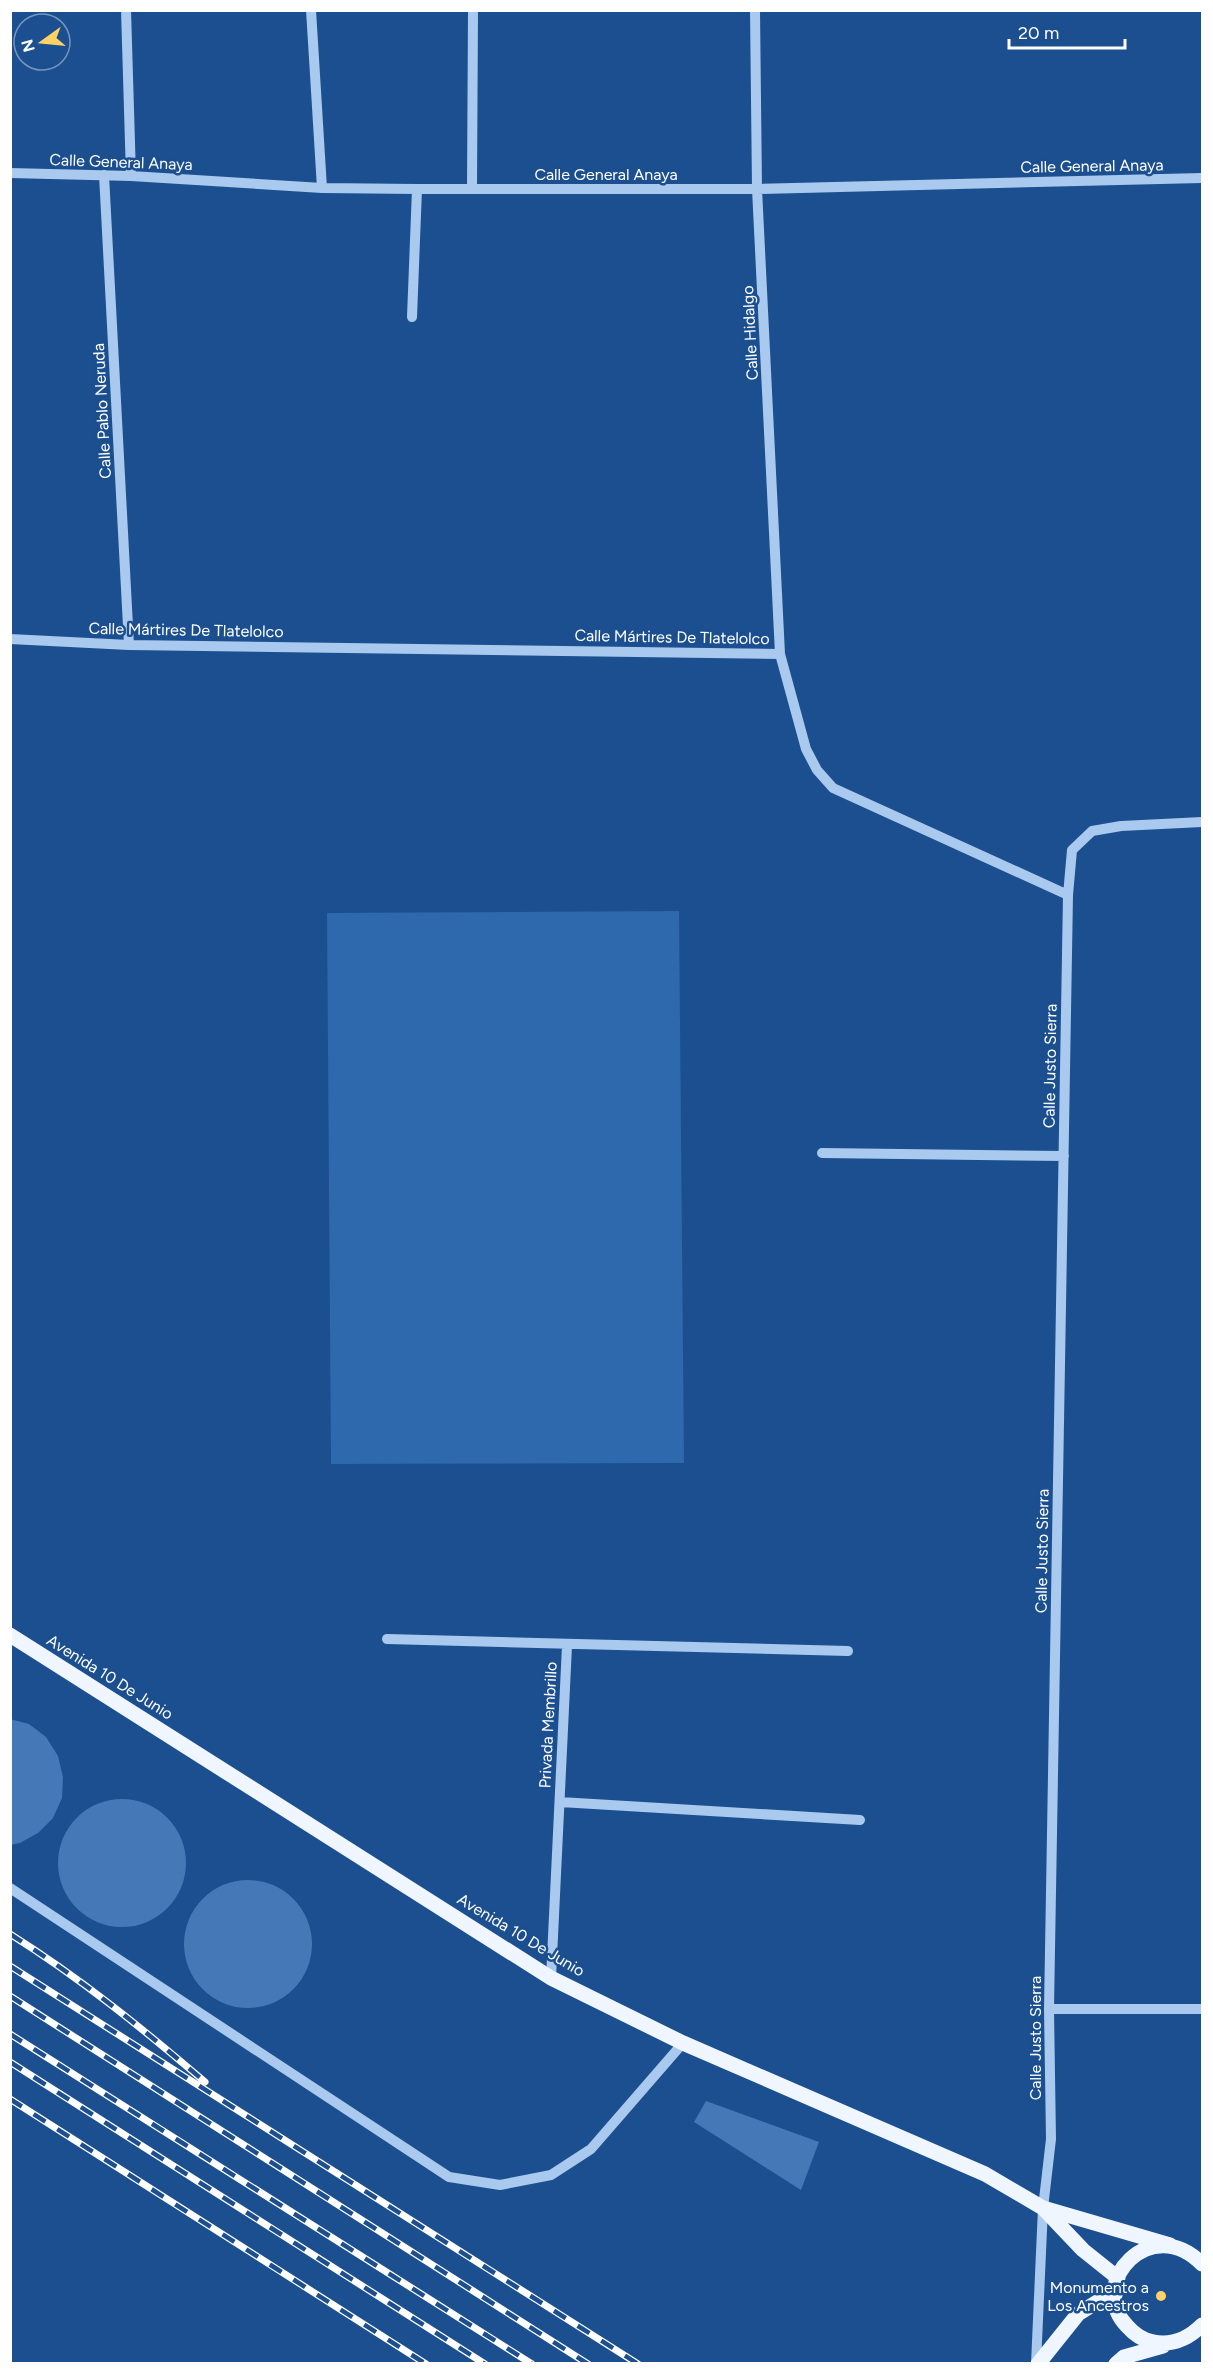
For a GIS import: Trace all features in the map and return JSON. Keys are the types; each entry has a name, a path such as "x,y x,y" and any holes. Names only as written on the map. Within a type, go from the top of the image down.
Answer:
{"main road":[{"name":"Avenida 10 De Junio","path":"10,1635 551,1978 682,2043 985,2174 1043,2208 1199,2256"},
{"name":"Avenida 10 De Junio","path":"1043,2208 1083,2250 1118,2278"},
{"path":"1170,2246 1153,2246 1138,2252 1126,2264 1118,2278 1115,2295 1117,2309 1124,2322 1134,2333 1146,2341 1161,2344 1175,2342"},
{"path":"1037,2364 1078,2314 1097,2302 1115,2295"},
{"path":"1116,2364 1124,2357 1190,2336 1203,2325"}],"street":[{"path":"126,10 132,176"},
{"path":"310,10 322,188"},
{"path":"472,189 473,10"},
{"name":"Calle Hidalgo","path":"755,10 758,189 780,654"},
{"name":"Calle General Anaya","path":"10,173 132,176 322,188 417,189 758,189 1203,178"},
{"name":"Calle Pablo Neruda","path":"104,176 129,645"},
{"path":"412,317 417,189"},
{"name":"Calle Mártires De Tlatelolco","path":"10,639 129,645 780,654 806,749 817,770 833,788 1068,895"},
{"path":"1068,895 1072,850 1092,831 1121,826 1203,822"},
{"name":"Calle Justo Sierra","path":"1037,2364 1043,2208 1051,2139 1049,2009 1068,895"},
{"path":"822,1153 1064,1156"},
{"path":"387,1640 567,1646"},
{"name":"Privada Membrillo","path":"551,1978 567,1646 848,1651"},
{"path":"560,1802 860,1820"},
{"path":"10,1888 449,2177 500,2185 551,2175 591,2149 682,2043"},
{"path":"1049,2009 1203,2009"}],"shaded area":[{"path":"679,911 684,1463 331,1464 327,913"}],"building":[{"path":"10,1719 29,1724 46,1737 58,1756 63,1777 62,1798 53,1818 38,1833 20,1843 10,1845"},
{"path":"122,1799 146,1804 167,1818 181,1839 186,1863 181,1887 167,1908 146,1922 122,1927 98,1922 77,1908 63,1887 58,1863 63,1839 77,1818 98,1804"},
{"path":"248,1880 272,1885 293,1899 307,1920 312,1944 307,1968 293,1989 272,2003 248,2008 224,2003 203,1989 189,1968 184,1944 189,1920 203,1899 224,1885"},
{"path":"706,2101 819,2142 801,2190 694,2122"}],"railway":[{"path":"10,1934 110,2004 205,2082"},
{"path":"10,1966 638,2364"},
{"path":"10,1996 588,2364"},
{"path":"10,2034 532,2364"},
{"path":"10,2062 485,2364"},
{"path":"10,2099 426,2364"}],"place":[{"name":"Monumento a Los Ancestros","path":"1161,2296"}]}
